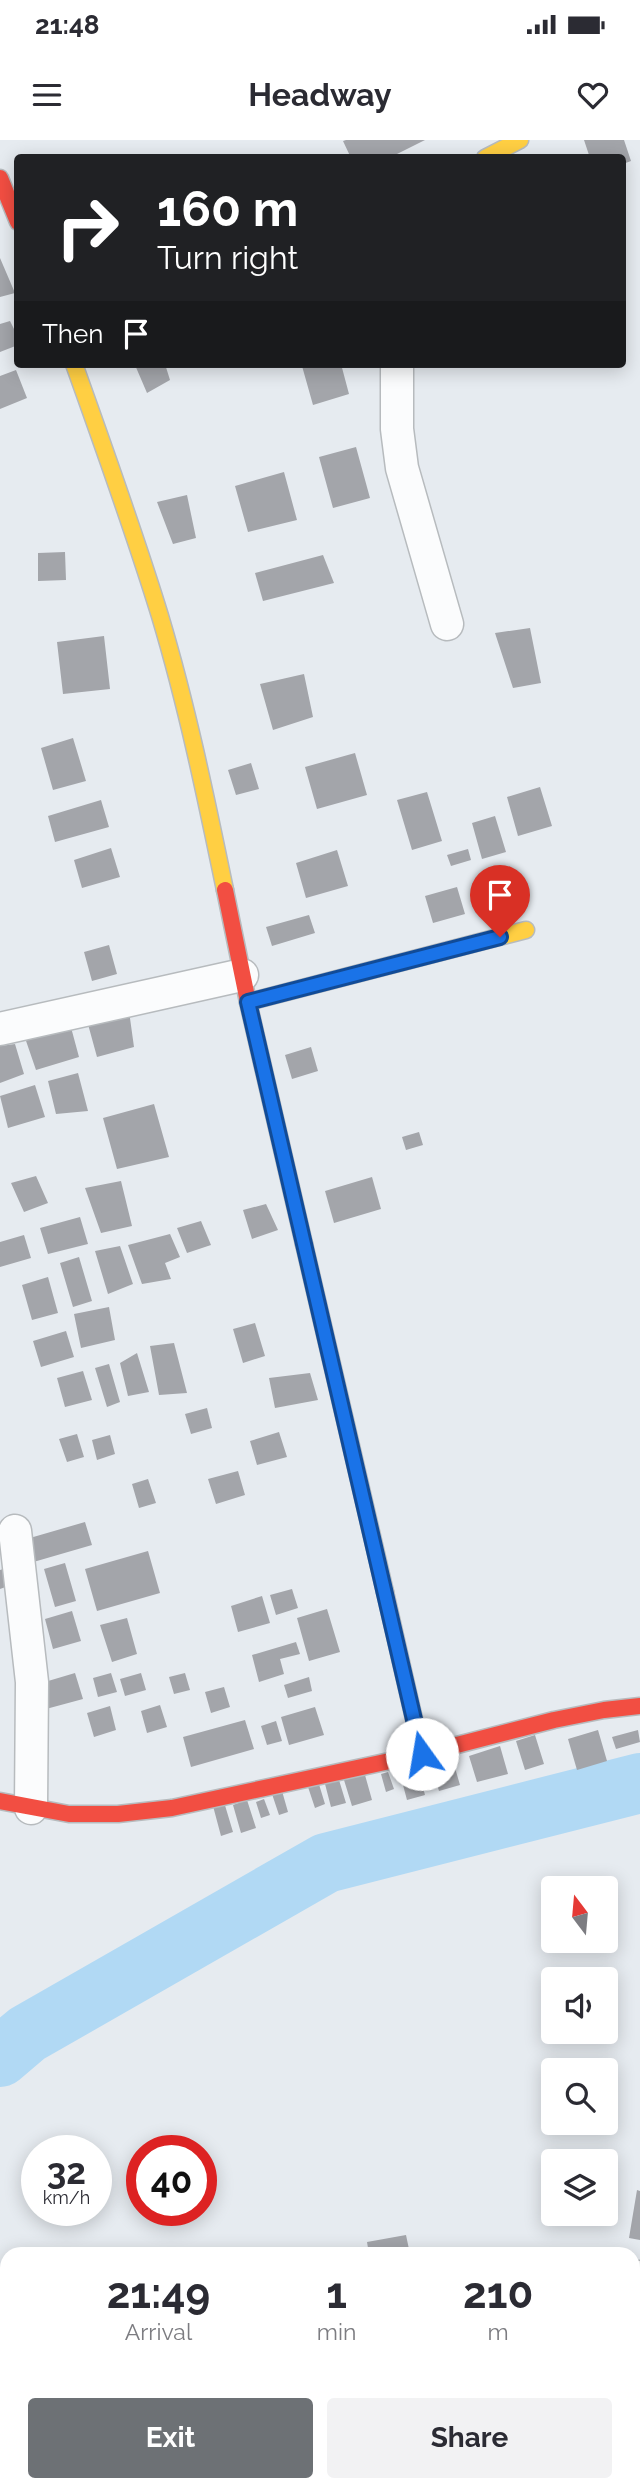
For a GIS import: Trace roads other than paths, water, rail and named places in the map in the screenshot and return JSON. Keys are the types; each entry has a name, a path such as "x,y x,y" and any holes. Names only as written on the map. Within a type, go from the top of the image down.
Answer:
{"street":[{"path":"493,154 520,140"},
{"path":"0,178 14,212"},
{"path":"75,368 138,545 161,619 201,775 245,989 422,1754"},
{"path":"397,368 397,429 402,468 447,624"},
{"path":"0,1029 245,989 526,930"},
{"path":"15,1531 32,1682 31,1808"},
{"path":"0,1801 69,1814 118,1814 172,1808 422,1754 554,1720 640,1706"}],"waterway":[{"path":"0,2057 27,2034 326,1863 640,1783"}]}
